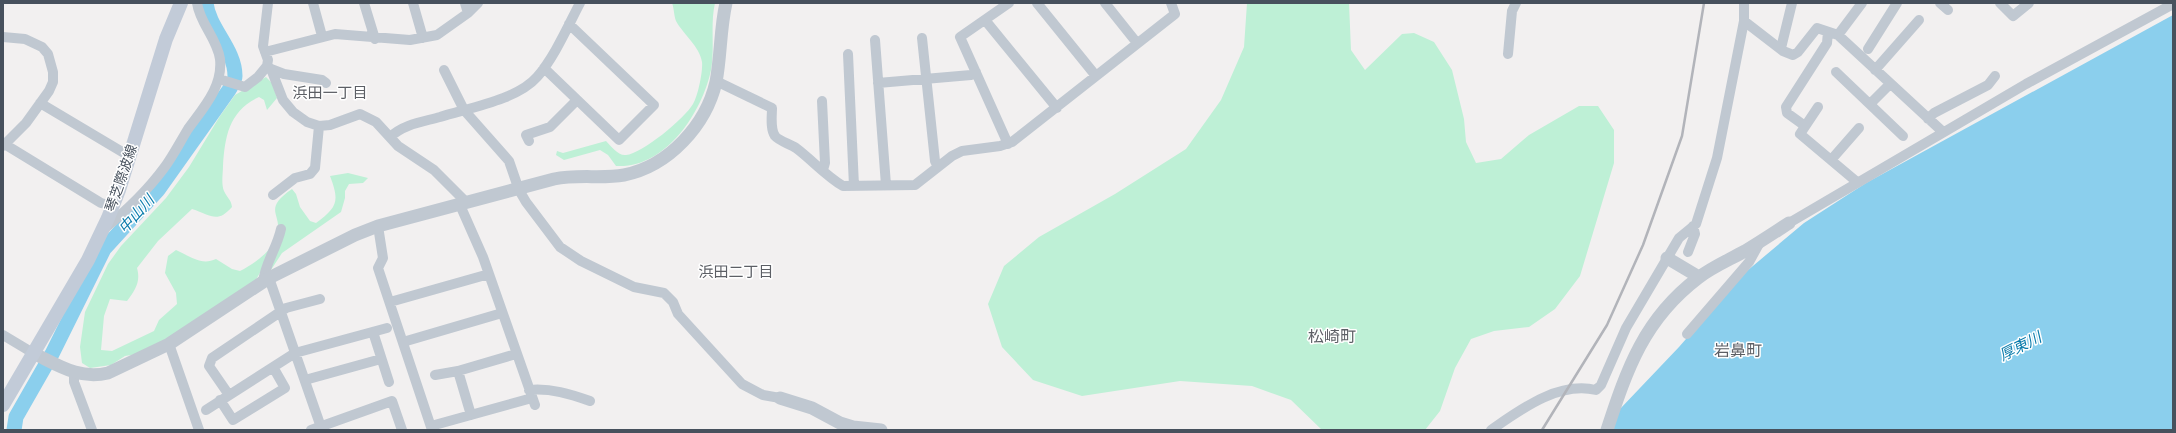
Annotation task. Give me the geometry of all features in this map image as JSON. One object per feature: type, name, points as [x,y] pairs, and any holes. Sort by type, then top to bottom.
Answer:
[{"type":"main road","name":"琴芝際波線","points":[[3,404],[43,358],[113,206],[166,39],[180,4]]},
{"type":"street","points":[[101,232],[140,197],[164,167],[222,80],[220,57],[213,40],[202,21],[196,3]]},
{"type":"street","points":[[268,3],[263,46],[269,68],[279,92],[287,106],[303,119],[319,126],[330,125],[360,114],[372,119],[404,150],[434,170],[464,204],[532,398]]},
{"type":"street","points":[[313,3],[322,36]]},
{"type":"street","points":[[364,3],[375,39]]},
{"type":"street","points":[[413,3],[423,38]]},
{"type":"street","points":[[465,3],[468,13]]},
{"type":"street","points":[[265,52],[322,36],[335,34],[375,39],[410,40],[437,35],[468,13],[478,3]]},
{"type":"street","points":[[390,137],[402,127],[464,110],[520,90],[537,78],[544,68],[580,3]]},
{"type":"street","points":[[3,335],[74,374],[99,375],[108,373],[168,344],[266,280],[378,226],[565,177],[623,175],[655,163],[675,148],[692,131],[709,103],[716,81],[726,3]]},
{"type":"street","points":[[1008,144],[960,37],[1009,3]]},
{"type":"street","points":[[1038,3],[1096,76]]},
{"type":"street","points":[[1105,3],[1137,43]]},
{"type":"street","points":[[716,81],[772,108],[773,131],[775,137],[790,144],[823,170],[833,181],[843,186],[915,185],[962,151],[1008,144],[1057,108],[1175,14],[1171,3]]},
{"type":"street","points":[[1508,54],[1512,11],[1516,3]]},
{"type":"street","points":[[1491,430],[1532,403],[1558,392],[1574,389],[1596,390],[1601,384],[1626,328],[1679,238],[1696,224],[1717,158],[1744,21],[1744,3]]},
{"type":"street","points":[[1781,48],[1792,3]]},
{"type":"street","points":[[1805,126],[1787,113],[1786,106],[1833,33],[1862,3]]},
{"type":"street","points":[[1868,49],[1897,3]]},
{"type":"street","points":[[2000,3],[2013,16],[2029,3]]},
{"type":"street","points":[[1607,430],[1625,376],[1642,339],[1665,309],[1699,278],[1857,182],[2026,84],[2173,4]]},
{"type":"street","points":[[985,20],[1057,108]]},
{"type":"street","points":[[1875,70],[1919,20]]},
{"type":"street","points":[[1744,21],[1787,53],[1793,55],[1798,52],[1817,28],[1833,33],[1943,132]]},
{"type":"street","points":[[544,68],[619,140],[654,105],[569,24]]},
{"type":"street","points":[[3,37],[34,42],[48,54],[52,64],[53,82],[26,123],[4,145],[101,203],[113,206]]},
{"type":"street","points":[[922,38],[935,161],[938,167]]},
{"type":"street","points":[[874,40],[886,185]]},
{"type":"street","points":[[848,54],[854,186]]},
{"type":"street","points":[[222,80],[236,86],[244,87],[252,83],[269,68]]},
{"type":"street","points":[[269,68],[284,74],[322,80],[326,83]]},
{"type":"street","points":[[444,70],[464,110],[509,160],[519,190],[549,235],[560,247],[581,261],[634,287],[664,293],[673,302],[678,314],[742,384],[763,396],[780,398],[812,408],[847,425],[881,430]]},
{"type":"street","points":[[878,83],[971,75],[976,72]]},
{"type":"street","points":[[1836,72],[1903,136]]},
{"type":"street","points":[[1928,119],[1934,113],[1988,85],[1995,76]]},
{"type":"street","points":[[1870,104],[1890,84]]},
{"type":"street","points":[[528,142],[526,135],[550,127],[577,100]]},
{"type":"street","points":[[822,101],[825,163],[823,170]]},
{"type":"street","points":[[40,103],[129,156]]},
{"type":"street","points":[[1818,107],[1800,134],[1857,182]]},
{"type":"street","points":[[273,195],[295,178],[310,174],[315,168],[319,126]]},
{"type":"street","points":[[1831,160],[1859,128]]},
{"type":"street","points":[[378,226],[383,258],[378,268],[431,428],[532,398],[542,389],[565,392],[590,401]]},
{"type":"street","points":[[1688,252],[1695,234],[1693,226]]},
{"type":"street","points":[[281,229],[278,243],[264,271],[266,280],[281,312],[304,380],[318,429],[392,401],[402,430]]},
{"type":"street","points":[[1687,334],[1749,262],[1760,242]]},
{"type":"street","points":[[1667,258],[1699,278]]},
{"type":"street","points":[[390,302],[488,274]]},
{"type":"street","points":[[273,367],[285,388],[233,420],[225,398],[209,366],[212,358],[286,308],[320,299]]},
{"type":"street","points":[[403,342],[502,314]]},
{"type":"street","points":[[206,410],[295,353],[387,328]]},
{"type":"street","points":[[373,332],[388,382]]},
{"type":"street","points":[[168,344],[199,430]]},
{"type":"street","points":[[435,376],[458,371],[516,354]]},
{"type":"street","points":[[304,380],[381,359]]},
{"type":"street","points":[[458,371],[471,415]]},
{"type":"street","points":[[74,374],[74,382],[92,430]]},
{"type":"green space","points":[[672,3],[715,3],[711,70],[699,104],[690,120],[665,148],[650,158],[634,164],[616,166],[608,155],[600,150],[564,160],[556,155],[557,151],[563,153],[606,141],[620,154],[626,155],[633,153],[642,149],[673,126],[693,104],[702,71],[701,56],[676,21]]},
{"type":"green space","points":[[1247,3],[1349,3],[1351,50],[1365,70],[1402,34],[1414,33],[1434,42],[1452,70],[1464,119],[1466,142],[1476,163],[1501,159],[1529,135],[1579,106],[1598,106],[1614,130],[1614,163],[1580,276],[1555,309],[1529,327],[1494,331],[1471,339],[1455,368],[1440,411],[1425,430],[1322,430],[1291,400],[1252,386],[1180,381],[1082,396],[1033,380],[1002,347],[988,304],[1004,266],[1039,237],[1115,194],[1186,149],[1221,100],[1244,47]]},
{"type":"green space","points":[[266,77],[272,83],[277,98],[267,110],[264,100],[259,97],[249,103],[241,109],[235,117],[227,135],[222,182],[224,191],[231,202],[232,207],[218,217],[192,209],[158,241],[137,268],[138,282],[127,301],[110,299],[104,316],[101,350],[112,351],[154,331],[159,320],[177,304],[176,293],[165,273],[168,256],[176,250],[200,261],[211,261],[216,259],[232,269],[240,271],[251,265],[266,253],[274,242],[278,229],[275,208],[282,196],[292,189],[296,194],[300,207],[310,221],[316,223],[328,213],[335,203],[335,192],[330,176],[348,173],[368,178],[363,183],[349,184],[345,191],[345,198],[341,212],[282,253],[271,270],[261,271],[254,283],[170,338],[137,354],[125,356],[111,365],[90,368],[82,363],[80,347],[85,312],[108,264],[121,246],[166,198],[189,167],[220,116],[235,95]]},
{"type":"water","name":"厚東川","points":[[2173,15],[2173,430],[1600,430],[1679,347],[1741,276],[1804,223],[1866,183]]},
{"type":"waterway","name":"中山川","points":[[14,430],[16,417],[52,354],[104,249],[158,190],[234,82],[234,66],[231,57],[212,22],[206,3]]},
{"type":"railway","points":[[1542,430],[1607,325],[1643,245],[1682,136],[1704,3]]},
{"type":"district","name":"浜田一丁目","points":[[330,92]]},
{"type":"district","name":"浜田二丁目","points":[[736,271]]},
{"type":"district","name":"松崎町","points":[[1332,336]]},
{"type":"district","name":"岩鼻町","points":[[1738,350]]}]
